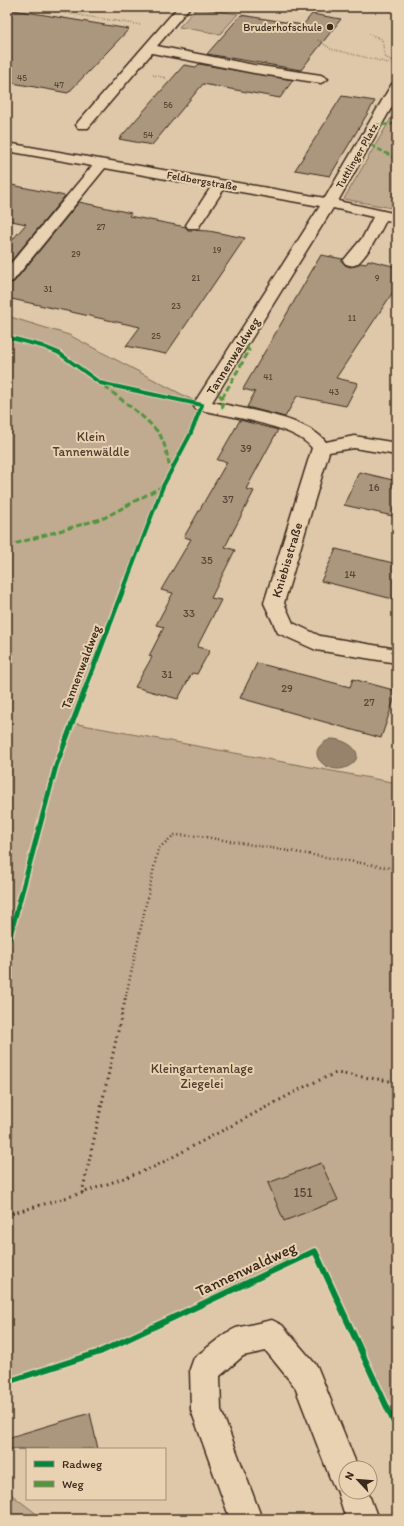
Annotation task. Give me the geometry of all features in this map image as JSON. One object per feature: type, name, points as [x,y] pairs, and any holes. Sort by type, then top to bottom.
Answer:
[{"type":"street","points":[[83,125],[184,7]]},
{"type":"street","points":[[148,48],[254,69],[321,79]]},
{"type":"street","name":"Tuttlinger Platz","points":[[329,203],[397,87]]},
{"type":"street","name":"Feldbergstraße","points":[[7,147],[329,203],[381,216],[397,218]]},
{"type":"street","points":[[7,278],[101,164]]},
{"type":"street","points":[[193,225],[220,184]]},
{"type":"street","name":"Tannenwaldweg","points":[[321,448],[313,437],[295,427],[202,405],[329,203]]},
{"type":"street","points":[[352,262],[370,238],[381,216]]},
{"type":"street","points":[[321,448],[354,442],[397,449]]},
{"type":"street","name":"Kniebisstraße","points":[[321,448],[274,603],[285,628],[316,643],[397,656]]},
{"type":"street","points":[[246,1519],[206,1410],[205,1369],[236,1343],[272,1335],[306,1377],[339,1460]]},
{"type":"street","points":[[355,1500],[362,1519]]},
{"type":"path","points":[[28,7],[165,29]]},
{"type":"path","points":[[369,34],[382,39],[383,54],[388,61],[397,64]]},
{"type":"path","points":[[318,40],[331,49],[397,64]]},
{"type":"path","points":[[82,1193],[158,849],[174,835],[199,836],[397,869]]},
{"type":"path","points":[[7,1215],[82,1193],[152,1168],[308,1084],[336,1073],[397,1082]]},
{"type":"green space","points":[[197,8],[238,14],[220,34],[179,27]]},
{"type":"green space","points":[[397,108],[397,209],[344,199]]},
{"type":"green space","name":"Kleingartenanlage Ziegelei","points":[[7,316],[69,335],[202,405],[190,435],[163,486],[72,723],[397,783],[397,1429],[315,1251],[100,1352],[7,1382]]},
{"type":"green space","points":[[7,1491],[43,1519],[7,1519]]},
{"type":"shaded area","points":[[331,739],[349,744],[354,748],[357,757],[355,761],[349,766],[341,769],[333,769],[320,762],[317,756],[318,750],[322,744]]},
{"type":"building","points":[[7,9],[129,29],[68,93],[7,82]]},
{"type":"building","points":[[312,14],[341,19],[301,70],[207,54],[241,15],[303,25]]},
{"type":"building","points":[[199,64],[293,80],[280,98],[203,84],[152,145],[119,139],[184,65],[196,67]]},
{"type":"building","points":[[342,96],[375,101],[330,176],[295,170]]},
{"type":"building","points":[[7,184],[65,196],[7,266],[7,246],[26,224],[7,220]]},
{"type":"building","points":[[79,202],[131,213],[129,216],[186,227],[188,230],[209,231],[245,238],[166,354],[126,346],[140,327],[7,298],[7,284],[14,282]]},
{"type":"building","points":[[321,255],[343,259],[342,261],[345,265],[350,267],[360,263],[366,264],[368,260],[397,267],[397,286],[336,378],[358,383],[346,406],[297,396],[285,417],[247,407],[255,392],[243,389]]},
{"type":"building","points":[[240,420],[278,430],[246,489],[254,491],[225,547],[235,550],[211,598],[221,600],[197,647],[210,650],[197,674],[192,673],[178,699],[135,687],[152,657],[149,656],[164,627],[156,625],[173,593],[161,590],[191,539],[184,537],[227,462],[217,460]]},
{"type":"building","points":[[359,472],[397,481],[397,517],[344,505]]},
{"type":"building","points":[[336,549],[397,564],[397,600],[321,581]]},
{"type":"building","points":[[257,663],[350,687],[353,679],[397,691],[381,738],[240,698]]},
{"type":"building","points":[[321,1163],[338,1200],[284,1221],[268,1183]]},
{"type":"building","points":[[90,1413],[98,1448],[7,1449],[7,1438]]},
{"type":"marked path","points":[[375,125],[397,124]]},
{"type":"marked path","points":[[365,142],[397,159]]},
{"type":"marked path","points":[[222,398],[249,351],[243,340]]},
{"type":"marked path","points":[[105,387],[125,402],[159,433],[167,451],[170,471]]},
{"type":"marked path","points":[[214,387],[222,398],[223,410]]},
{"type":"marked path","points":[[7,546],[104,518],[163,486]]},
{"type":"cycle path","points":[[7,337],[42,346],[59,353],[100,383],[202,405],[190,435],[163,486],[56,766],[7,947]]},
{"type":"cycle path","points":[[7,1382],[100,1352],[315,1251],[397,1429]]},
{"type":"place","name":"Bruderhofschule","points":[[330,27]]},
{"type":"park label","name":"Klein Tannenwäldle","points":[[91,444]]}]
